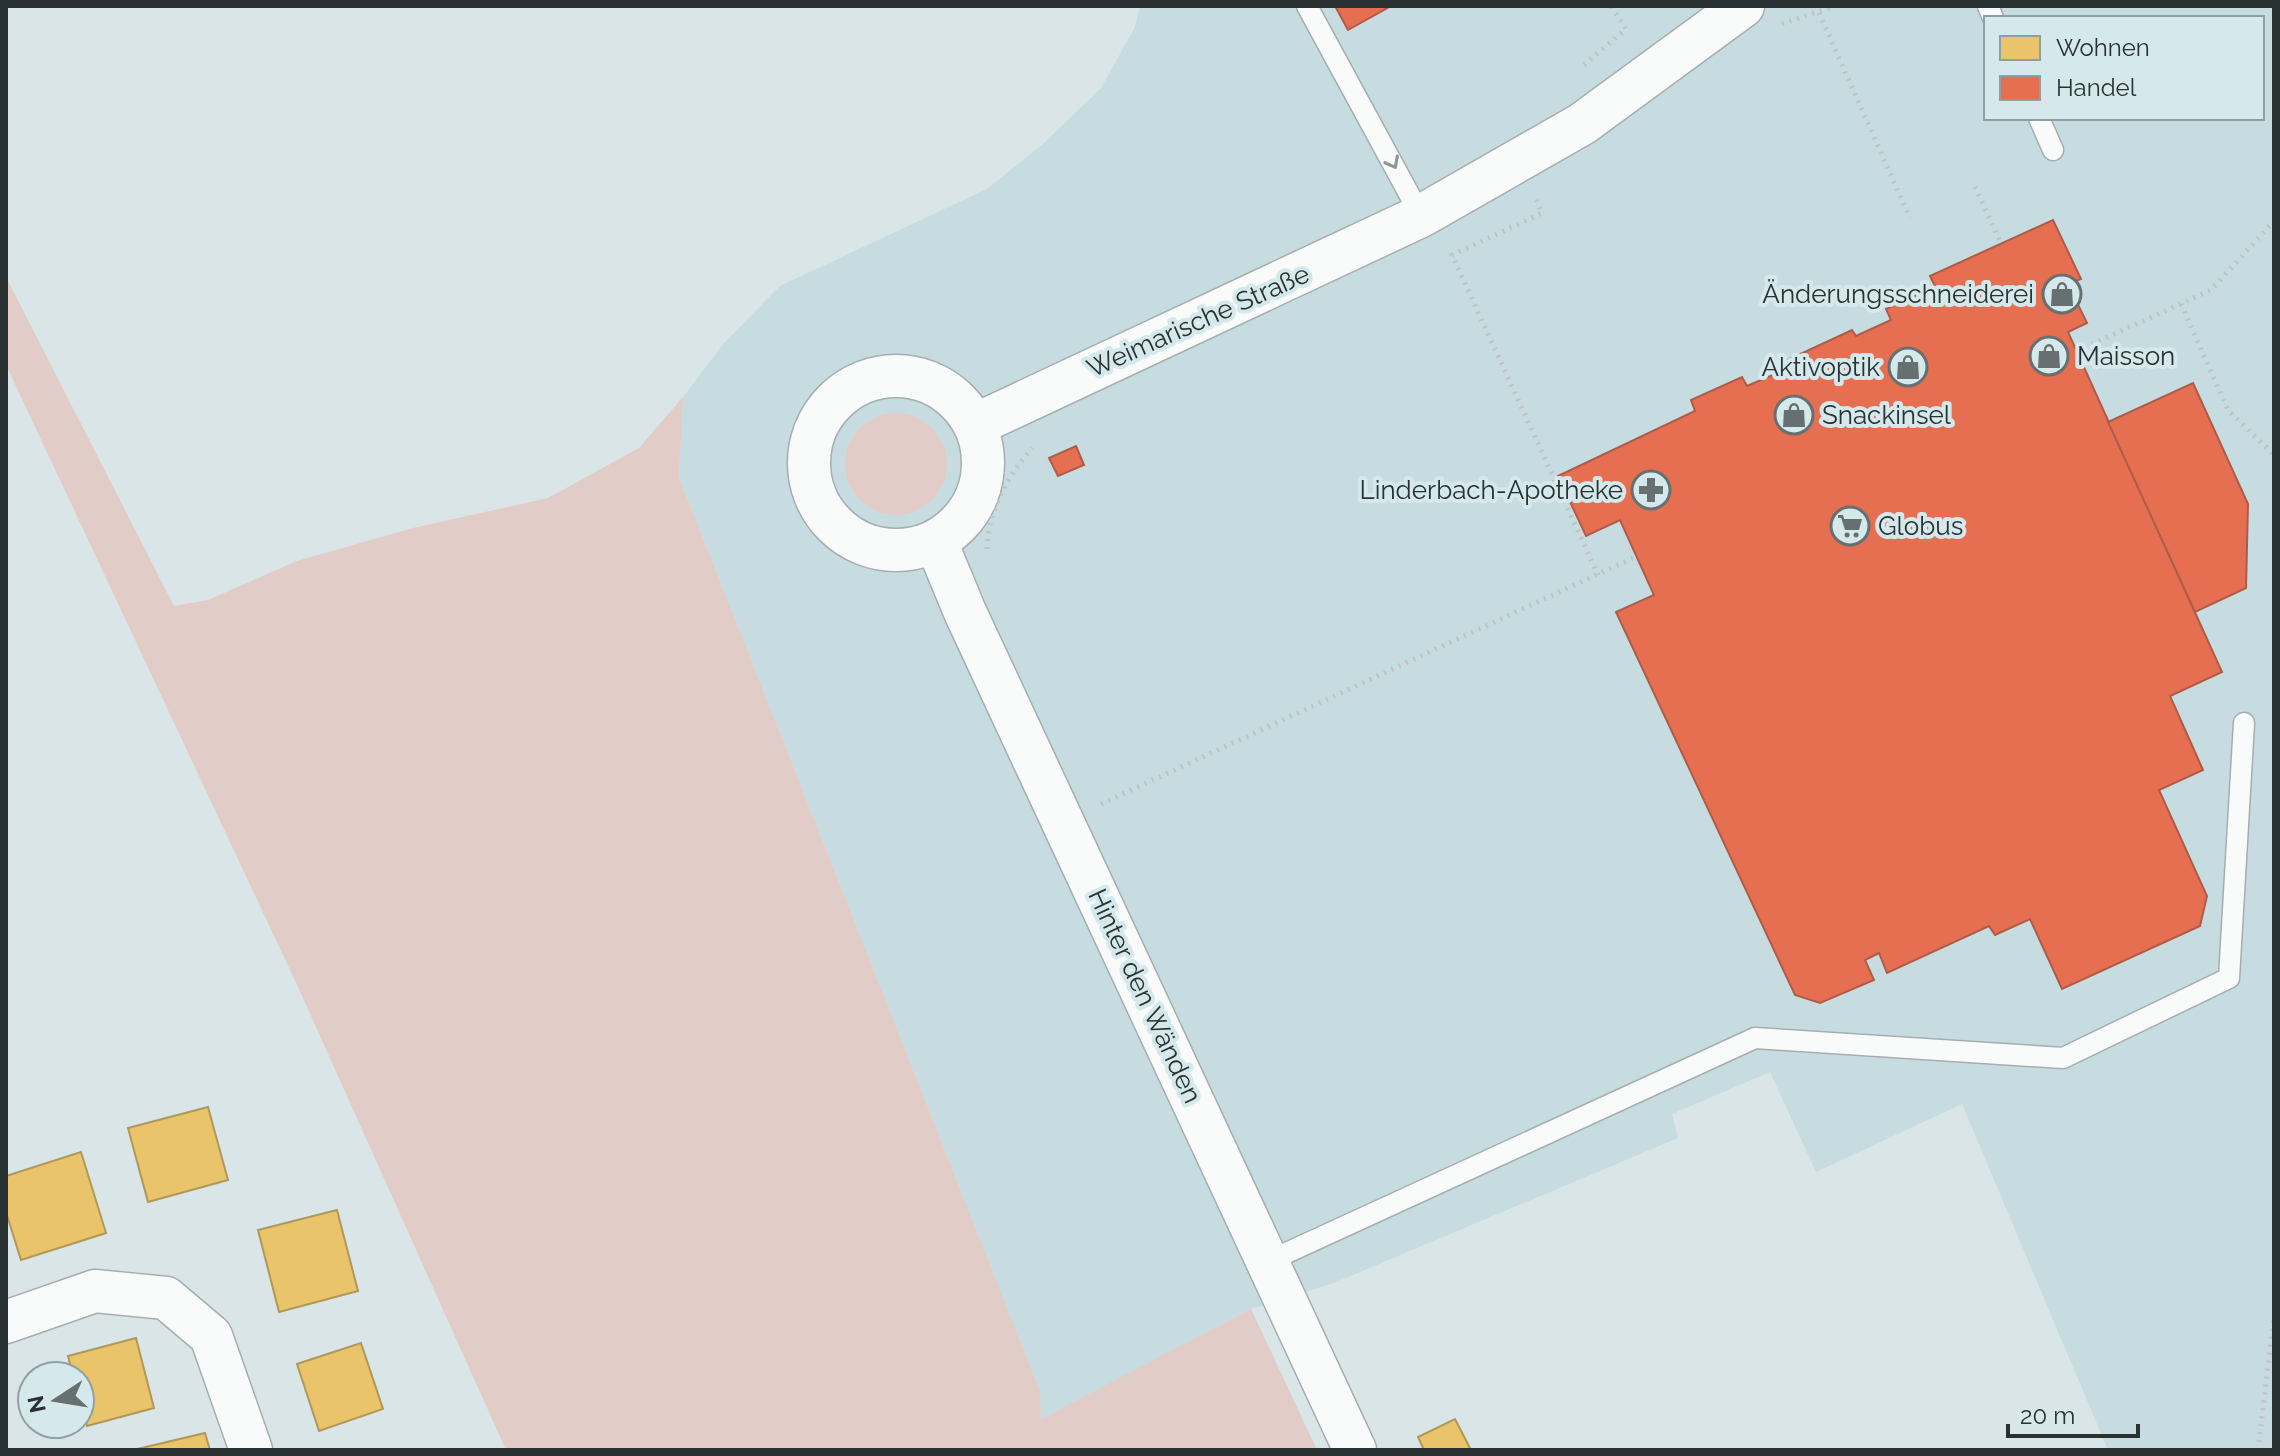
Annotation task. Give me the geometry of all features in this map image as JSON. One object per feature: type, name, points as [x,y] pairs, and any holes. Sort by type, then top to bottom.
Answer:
[{"type":"street","name":"Weimarische Straße","points":[[975,425],[1421,216],[1582,124],[1743,6]]},
{"type":"street","points":[[904,376],[933,384],[957,400],[975,425],[983,450],[983,478],[974,504],[958,526],[936,542],[908,551],[879,550],[850,539],[828,520],[814,494],[808,465],[812,436],[826,410],[847,390],[874,378],[904,376]]},
{"type":"street","name":"Hinter den Wänden","points":[[936,542],[1355,1450]]},
{"type":"street","points":[[6,1322],[95,1291],[166,1298],[211,1336],[251,1450]]},
{"type":"lane","points":[[1307,6],[1421,216]]},
{"type":"lane","points":[[2040,120],[2053,150]]},
{"type":"lane","points":[[1269,1261],[1755,1038],[2063,1058],[2229,978],[2244,723]]},
{"type":"path","points":[[1819,13],[1910,218]]},
{"type":"path","points":[[1975,187],[2001,243]]},
{"type":"path","points":[[1534,196],[1542,213],[1452,255],[1598,575]]},
{"type":"path","points":[[2077,351],[2211,290],[2274,221]]},
{"type":"path","points":[[2181,304],[2228,410],[2274,455]]},
{"type":"path","points":[[1063,822],[1637,556]]},
{"type":"path","points":[[2258,1450],[2274,1317]]},
{"type":"shaded area","points":[[1140,6],[2274,6],[2274,1450],[2108,1450],[1962,1104],[1816,1172],[1770,1072],[1672,1114],[1678,1138],[1334,1283],[1251,1309],[1041,1420],[1040,1391],[679,477],[683,397],[724,343],[780,286],[987,189],[1043,144],[1101,88],[1135,27]]},
{"type":"shaded area","points":[[6,277],[174,606],[208,600],[297,561],[413,528],[548,498],[639,448],[683,397],[679,477],[1040,1391],[1041,1419],[1251,1309],[1317,1450],[506,1450],[298,987],[6,365]]},
{"type":"shaded area","points":[[896,413],[915,417],[932,428],[943,445],[947,464],[943,483],[932,500],[915,511],[896,515],[877,511],[860,500],[849,483],[845,464],[849,445],[860,428],[877,417]]},
{"type":"building: Wohnen","points":[[208,1107],[228,1180],[148,1202],[128,1128]]},
{"type":"building: Wohnen","points":[[81,1152],[106,1233],[21,1260],[6,1212],[6,1176]]},
{"type":"building: Wohnen","points":[[337,1210],[358,1291],[279,1312],[258,1230]]},
{"type":"building: Wohnen","points":[[136,1338],[154,1408],[96,1424],[96,1360],[69,1360],[68,1356]]},
{"type":"building: Wohnen","points":[[361,1343],[383,1409],[319,1431],[297,1364]]},
{"type":"building: Wohnen","points":[[1455,1419],[1471,1450],[1424,1450],[1418,1437]]},
{"type":"building: Wohnen","points":[[205,1433],[210,1450],[133,1450]]},
{"type":"building: Handel","points":[[1335,6],[1391,6],[1348,30]]},
{"type":"building: Handel","points":[[2053,220],[2081,279],[2068,284],[2087,323],[2068,332],[2222,672],[2170,696],[2203,770],[2159,790],[2207,896],[2200,926],[2062,989],[2030,919],[1995,935],[1989,926],[1887,973],[1879,953],[1865,960],[1874,980],[1820,1003],[1795,995],[1616,612],[1654,595],[1620,520],[1586,536],[1558,476],[1695,411],[1691,400],[1742,377],[1747,386],[1782,371],[1779,364],[1852,330],[1856,336],[1891,320],[1886,309],[1935,286],[1930,276]]},
{"type":"building: Handel","points":[[2193,383],[2248,504],[2246,588],[2195,612],[2108,422]]},
{"type":"building: Handel","points":[[1076,446],[1084,465],[1058,476],[1049,458]]},
{"type":"place","name":"Änderungsschneiderei","points":[[2062,294]]},
{"type":"place","name":"Maisson","points":[[2049,356]]},
{"type":"place","name":"Aktivoptik","points":[[1908,367]]},
{"type":"place","name":"Snackinsel","points":[[1794,415]]},
{"type":"place","name":"Linderbach-Apotheke","points":[[1651,490]]},
{"type":"place","name":"Globus","points":[[1850,526]]}]
